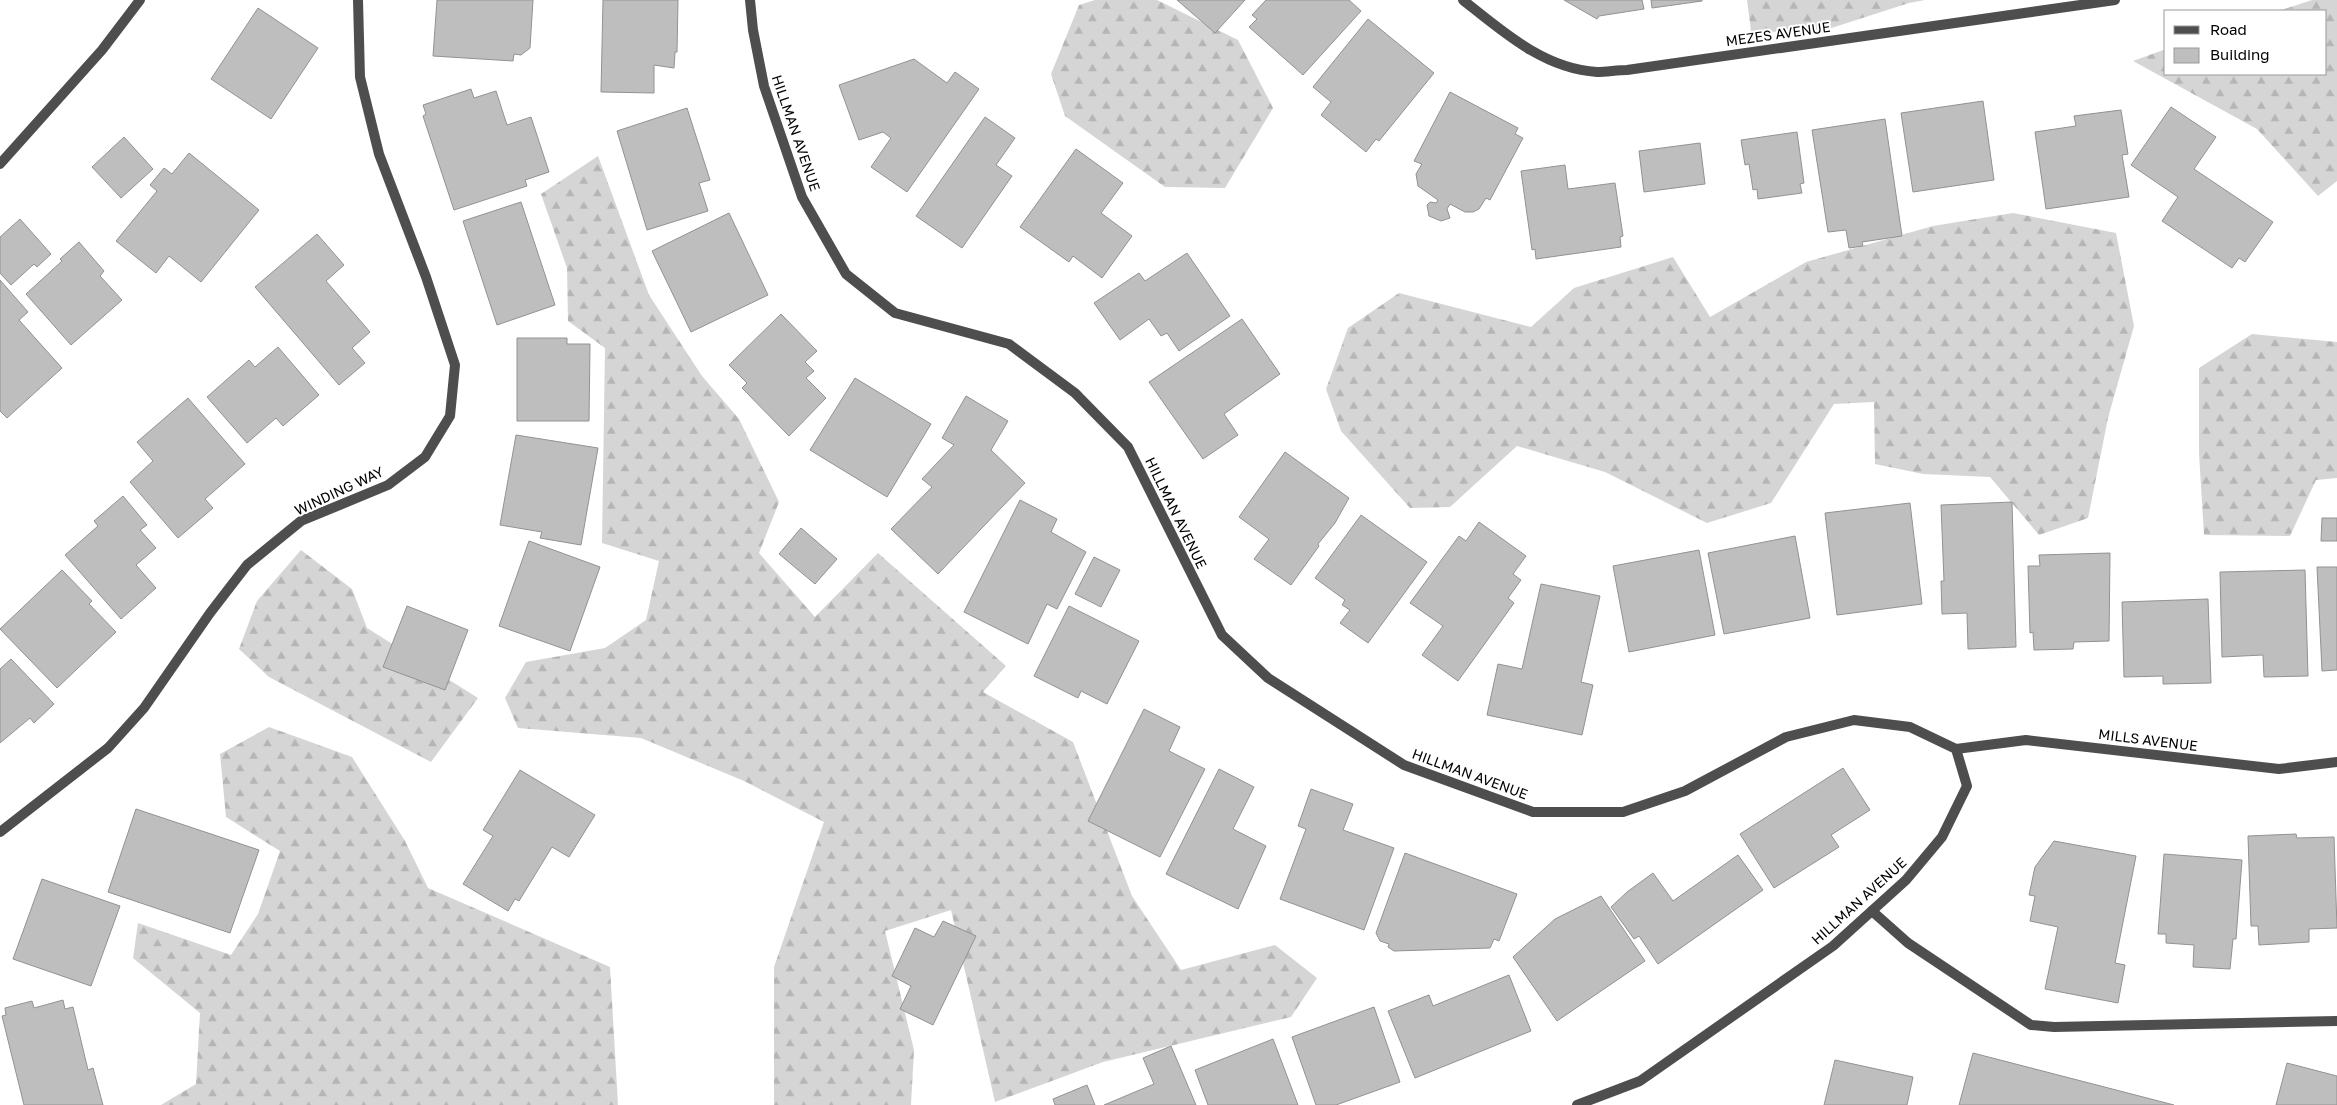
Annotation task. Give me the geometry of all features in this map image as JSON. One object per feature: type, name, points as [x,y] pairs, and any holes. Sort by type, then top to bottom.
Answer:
[{"type":"street","points":[[0,164],[102,50],[140,0]]},
{"type":"street","name":"WINDING WAY","points":[[0,832],[108,748],[144,708],[210,613],[247,566],[301,521],[388,485],[425,457],[450,416],[455,365],[426,276],[379,154],[360,77],[358,0]]},
{"type":"street","name":"HILLMAN AVENUE","points":[[750,0],[752,30],[764,86],[802,197],[846,274],[895,313],[1009,344],[1075,393],[1128,447],[1222,635],[1268,678],[1404,765],[1533,812],[1623,812],[1685,790],[1786,737],[1854,720],[1910,727],[1956,749],[1967,786],[1942,837],[1906,880],[1833,946],[1640,1081],[1577,1105]]},
{"type":"street","name":"MEZES AVENUE","points":[[1463,0],[1506,34],[1534,53],[1568,66],[1596,72],[1628,70],[2115,0]]},
{"type":"street","name":"MILLS AVENUE","points":[[1956,749],[2026,740],[2279,769],[2337,762]]},
{"type":"street","points":[[1872,911],[1908,943],[2031,1025],[2054,1027],[2337,1022]]},
{"type":"green space","points":[[1095,0],[1157,0],[1238,40],[1273,108],[1225,188],[1165,187],[1065,116],[1051,74],[1079,5]]},
{"type":"green space","points":[[1747,0],[1925,0],[1909,3],[1816,33],[1751,31]]},
{"type":"green space","points":[[2312,0],[2337,0],[2337,181],[2318,196],[2257,129],[2133,61],[2164,50],[2164,75],[2327,75],[2327,10],[2281,10]]},
{"type":"green space","points":[[598,156],[649,295],[702,376],[739,419],[779,502],[759,553],[815,617],[878,553],[1006,666],[983,692],[1073,742],[1132,896],[1181,970],[1275,945],[1317,978],[1291,1017],[1103,1062],[995,1102],[951,910],[885,931],[914,1050],[911,1105],[774,1105],[774,967],[824,822],[744,781],[641,738],[518,728],[505,698],[526,662],[605,648],[646,620],[659,561],[602,543],[605,348],[568,321],[567,268],[541,194]]},
{"type":"green space","points":[[2013,213],[2116,233],[2134,326],[2108,418],[2088,518],[2039,535],[1990,477],[1923,474],[1875,464],[1874,402],[1834,404],[1771,503],[1707,523],[1605,472],[1517,446],[1450,507],[1410,508],[1341,431],[1326,389],[1348,328],[1399,293],[1531,327],[1574,288],[1673,257],[1710,317],[1806,262],[1933,226]]},
{"type":"green space","points":[[2252,334],[2337,342],[2337,478],[2316,480],[2290,536],[2204,535],[2199,453],[2199,368]]},
{"type":"green space","points":[[301,550],[352,589],[367,628],[478,698],[431,762],[269,677],[239,649],[257,601]]},
{"type":"green space","points":[[269,727],[352,757],[405,841],[428,888],[610,967],[618,1105],[161,1105],[196,1084],[200,1013],[133,958],[138,923],[231,955],[258,914],[280,851],[226,817],[220,754]]},
{"type":"building","points":[[437,0],[533,0],[530,48],[521,55],[514,54],[513,61],[433,56]]},
{"type":"building","points":[[603,0],[678,0],[677,52],[675,52],[674,68],[654,65],[654,93],[601,92]]},
{"type":"building","points":[[1177,0],[1245,0],[1215,33]]},
{"type":"building","points":[[1266,0],[1349,0],[1361,11],[1303,75],[1249,27],[1257,19],[1252,15]]},
{"type":"building","points":[[1564,0],[1642,0],[1644,9],[1599,16],[1597,19]]},
{"type":"building","points":[[1651,0],[1702,0],[1702,1],[1652,8]]},
{"type":"building","points":[[258,8],[318,48],[271,119],[211,79]]},
{"type":"building","points":[[1368,19],[1434,73],[1379,141],[1376,139],[1366,152],[1321,115],[1331,102],[1313,87]]},
{"type":"building","points":[[914,59],[947,83],[955,72],[979,89],[907,192],[871,167],[891,138],[883,132],[859,140],[839,85]]},
{"type":"building","points":[[471,89],[474,98],[496,91],[507,125],[531,117],[549,172],[525,180],[527,186],[454,210],[423,116],[426,114],[423,105]]},
{"type":"building","points":[[1450,92],[1518,128],[1515,134],[1523,138],[1490,200],[1486,198],[1479,209],[1473,212],[1465,212],[1450,204],[1447,209],[1450,218],[1441,221],[1429,216],[1427,205],[1430,202],[1436,203],[1438,200],[1418,186],[1416,174],[1422,164],[1414,161]]},
{"type":"building","points":[[1983,101],[1994,180],[1913,192],[1901,113]]},
{"type":"building","points":[[2171,107],[2216,137],[2194,169],[2273,222],[2245,262],[2239,258],[2232,268],[2162,221],[2178,197],[2131,165]]},
{"type":"building","points":[[687,108],[710,180],[699,183],[708,211],[647,230],[617,131]]},
{"type":"building","points":[[2121,110],[2128,154],[2122,155],[2129,197],[2046,209],[2035,132],[2076,126],[2074,116]]},
{"type":"building","points":[[985,117],[1015,138],[996,165],[1012,176],[962,248],[916,216]]},
{"type":"building","points":[[1885,119],[1902,236],[1862,242],[1863,246],[1849,248],[1846,230],[1828,232],[1812,130]]},
{"type":"building","points":[[1797,132],[1804,183],[1800,184],[1802,193],[1758,199],[1757,189],[1753,190],[1749,164],[1745,165],[1741,140]]},
{"type":"building","points":[[124,137],[153,169],[121,198],[92,167]]},
{"type":"building","points":[[1700,143],[1705,184],[1644,192],[1639,151]]},
{"type":"building","points":[[1076,149],[1123,183],[1101,213],[1132,236],[1102,278],[1073,256],[1069,262],[1020,227]]},
{"type":"building","points":[[189,153],[259,210],[201,282],[169,256],[156,273],[116,241],[157,191],[150,185],[164,168],[172,174]]},
{"type":"building","points":[[1565,165],[1568,189],[1615,183],[1623,236],[1620,237],[1621,247],[1536,259],[1535,249],[1532,250],[1521,171]]},
{"type":"building","points":[[521,202],[555,305],[497,325],[463,221]]},
{"type":"building","points":[[729,213],[768,295],[691,332],[652,251]]},
{"type":"building","points":[[20,219],[51,254],[37,267],[34,264],[11,285],[0,273],[0,237]]},
{"type":"building","points":[[317,234],[344,265],[326,281],[370,332],[352,348],[365,363],[339,385],[255,287]]},
{"type":"building","points":[[79,242],[104,271],[100,276],[122,300],[71,345],[26,294],[62,261],[60,259]]},
{"type":"building","points":[[1187,253],[1230,316],[1179,351],[1167,333],[1161,336],[1149,319],[1120,340],[1094,303],[1139,273],[1145,281]]},
{"type":"building","points":[[0,280],[28,312],[19,320],[62,368],[7,418],[0,411]]},
{"type":"building","points":[[781,314],[817,351],[805,362],[814,371],[806,378],[826,398],[789,436],[742,388],[747,383],[729,365]]},
{"type":"building","points":[[1242,319],[1280,374],[1224,414],[1238,435],[1203,459],[1149,382]]},
{"type":"building","points":[[517,338],[567,338],[567,344],[590,344],[589,421],[517,421]]},
{"type":"building","points":[[278,347],[319,395],[283,426],[276,418],[247,443],[207,397],[249,360],[255,367]]},
{"type":"building","points":[[855,378],[931,424],[887,497],[810,450]]},
{"type":"building","points":[[966,396],[1008,421],[991,450],[1025,483],[938,574],[891,529],[932,487],[922,479],[954,445],[942,438]]},
{"type":"building","points":[[188,398],[245,464],[205,499],[213,508],[178,538],[130,482],[153,461],[137,442]]},
{"type":"building","points":[[516,435],[598,448],[581,545],[540,538],[542,532],[500,525]]},
{"type":"building","points":[[1285,452],[1349,498],[1335,523],[1318,544],[1319,546],[1291,585],[1254,559],[1269,539],[1239,517]]},
{"type":"building","points":[[123,496],[147,525],[140,530],[156,548],[136,565],[156,588],[121,619],[65,555],[98,526],[94,521]]},
{"type":"building","points":[[1020,500],[1057,519],[1051,532],[1086,552],[1057,609],[1047,604],[1028,644],[964,612]]},
{"type":"building","points":[[2012,502],[2016,647],[1968,649],[1967,613],[1942,614],[1941,581],[1944,581],[1941,505]]},
{"type":"building","points":[[1910,503],[1922,604],[1837,615],[1825,513]]},
{"type":"building","points":[[1361,515],[1427,562],[1368,643],[1340,623],[1350,610],[1342,605],[1345,600],[1315,578]]},
{"type":"building","points":[[2322,518],[2337,518],[2337,541],[2321,541]]},
{"type":"building","points":[[1479,522],[1526,556],[1513,574],[1521,580],[1508,598],[1514,603],[1458,681],[1422,655],[1443,626],[1410,603],[1459,536],[1466,541]]},
{"type":"building","points":[[801,528],[837,559],[815,584],[779,554]]},
{"type":"building","points":[[1795,536],[1810,618],[1724,634],[1708,553]]},
{"type":"building","points":[[529,541],[600,567],[570,651],[499,626]]},
{"type":"building","points":[[1699,550],[1715,635],[1629,652],[1613,566]]},
{"type":"building","points":[[2110,553],[2109,641],[2074,642],[2073,649],[2034,650],[2033,632],[2030,633],[2028,566],[2040,566],[2039,555]]},
{"type":"building","points":[[1094,557],[1120,570],[1101,607],[1075,594]]},
{"type":"building","points":[[2317,567],[2337,567],[2337,670],[2322,671]]},
{"type":"building","points":[[62,570],[92,601],[89,604],[116,632],[57,688],[0,629]]},
{"type":"building","points":[[2305,570],[2308,676],[2264,677],[2263,655],[2222,657],[2220,572]]},
{"type":"building","points":[[1541,584],[1600,596],[1581,682],[1593,685],[1582,735],[1487,715],[1498,664],[1522,669]]},
{"type":"building","points":[[2208,599],[2211,683],[2163,684],[2163,676],[2124,677],[2122,602]]},
{"type":"building","points":[[407,606],[468,630],[445,690],[383,667]]},
{"type":"building","points":[[1069,606],[1139,641],[1107,704],[1081,691],[1078,698],[1034,676]]},
{"type":"building","points":[[11,659],[54,704],[34,723],[30,718],[0,743],[0,669]]},
{"type":"building","points":[[1144,709],[1180,727],[1169,751],[1205,769],[1160,857],[1088,821]]},
{"type":"building","points":[[1843,768],[1870,810],[1831,835],[1839,847],[1774,888],[1740,834]]},
{"type":"building","points":[[1219,769],[1254,787],[1233,829],[1266,846],[1238,909],[1166,874]]},
{"type":"building","points":[[520,770],[595,815],[569,857],[552,847],[519,901],[515,899],[508,911],[463,884],[493,836],[483,830]]},
{"type":"building","points":[[1311,789],[1353,804],[1343,830],[1394,848],[1364,930],[1280,899],[1306,829],[1298,826]]},
{"type":"building","points":[[136,809],[259,850],[230,933],[108,892]]},
{"type":"building","points":[[2296,834],[2297,838],[2334,837],[2337,928],[2309,929],[2309,942],[2259,945],[2258,926],[2251,926],[2248,836]]},
{"type":"building","points":[[2054,841],[2136,856],[2115,963],[2125,965],[2118,1003],[2045,989],[2058,927],[2030,921],[2035,896],[2029,895],[2035,867]]},
{"type":"building","points":[[1405,853],[1517,894],[1499,941],[1494,939],[1490,948],[1394,951],[1388,947],[1389,944],[1380,941],[1376,933]]},
{"type":"building","points":[[2164,854],[2242,860],[2236,939],[2233,939],[2230,969],[2193,967],[2194,945],[2166,943],[2166,934],[2158,934]]},
{"type":"building","points":[[1738,855],[1763,890],[1658,964],[1639,936],[1634,939],[1611,907],[1627,892],[1653,873],[1673,901]]},
{"type":"building","points":[[42,879],[120,906],[91,986],[13,959]]},
{"type":"building","points":[[1601,896],[1645,961],[1557,1021],[1513,957],[1555,919]]},
{"type":"building","points":[[943,921],[976,936],[933,1025],[900,1009],[911,986],[892,976],[915,928],[934,937]]},
{"type":"building","points":[[1509,975],[1531,1031],[1415,1078],[1388,1011],[1429,995],[1433,1006]]},
{"type":"building","points":[[63,1000],[65,1009],[73,1007],[88,1070],[93,1068],[103,1105],[24,1105],[2,1016],[6,1015],[5,1008],[32,1001],[34,1008]]},
{"type":"building","points":[[1374,1007],[1400,1082],[1336,1105],[1316,1105],[1292,1037]]},
{"type":"building","points":[[1273,1039],[1298,1105],[1208,1105],[1195,1070]]},
{"type":"building","points":[[1171,1046],[1196,1105],[1104,1105],[1154,1084],[1143,1058]]},
{"type":"building","points":[[1973,1053],[2174,1105],[1959,1105]]},
{"type":"building","points":[[1835,1060],[1913,1077],[1907,1105],[1824,1105]]},
{"type":"building","points":[[2287,1063],[2337,1076],[2337,1105],[2276,1105]]},
{"type":"building","points":[[1087,1085],[1095,1105],[1055,1105],[1053,1099]]}]
